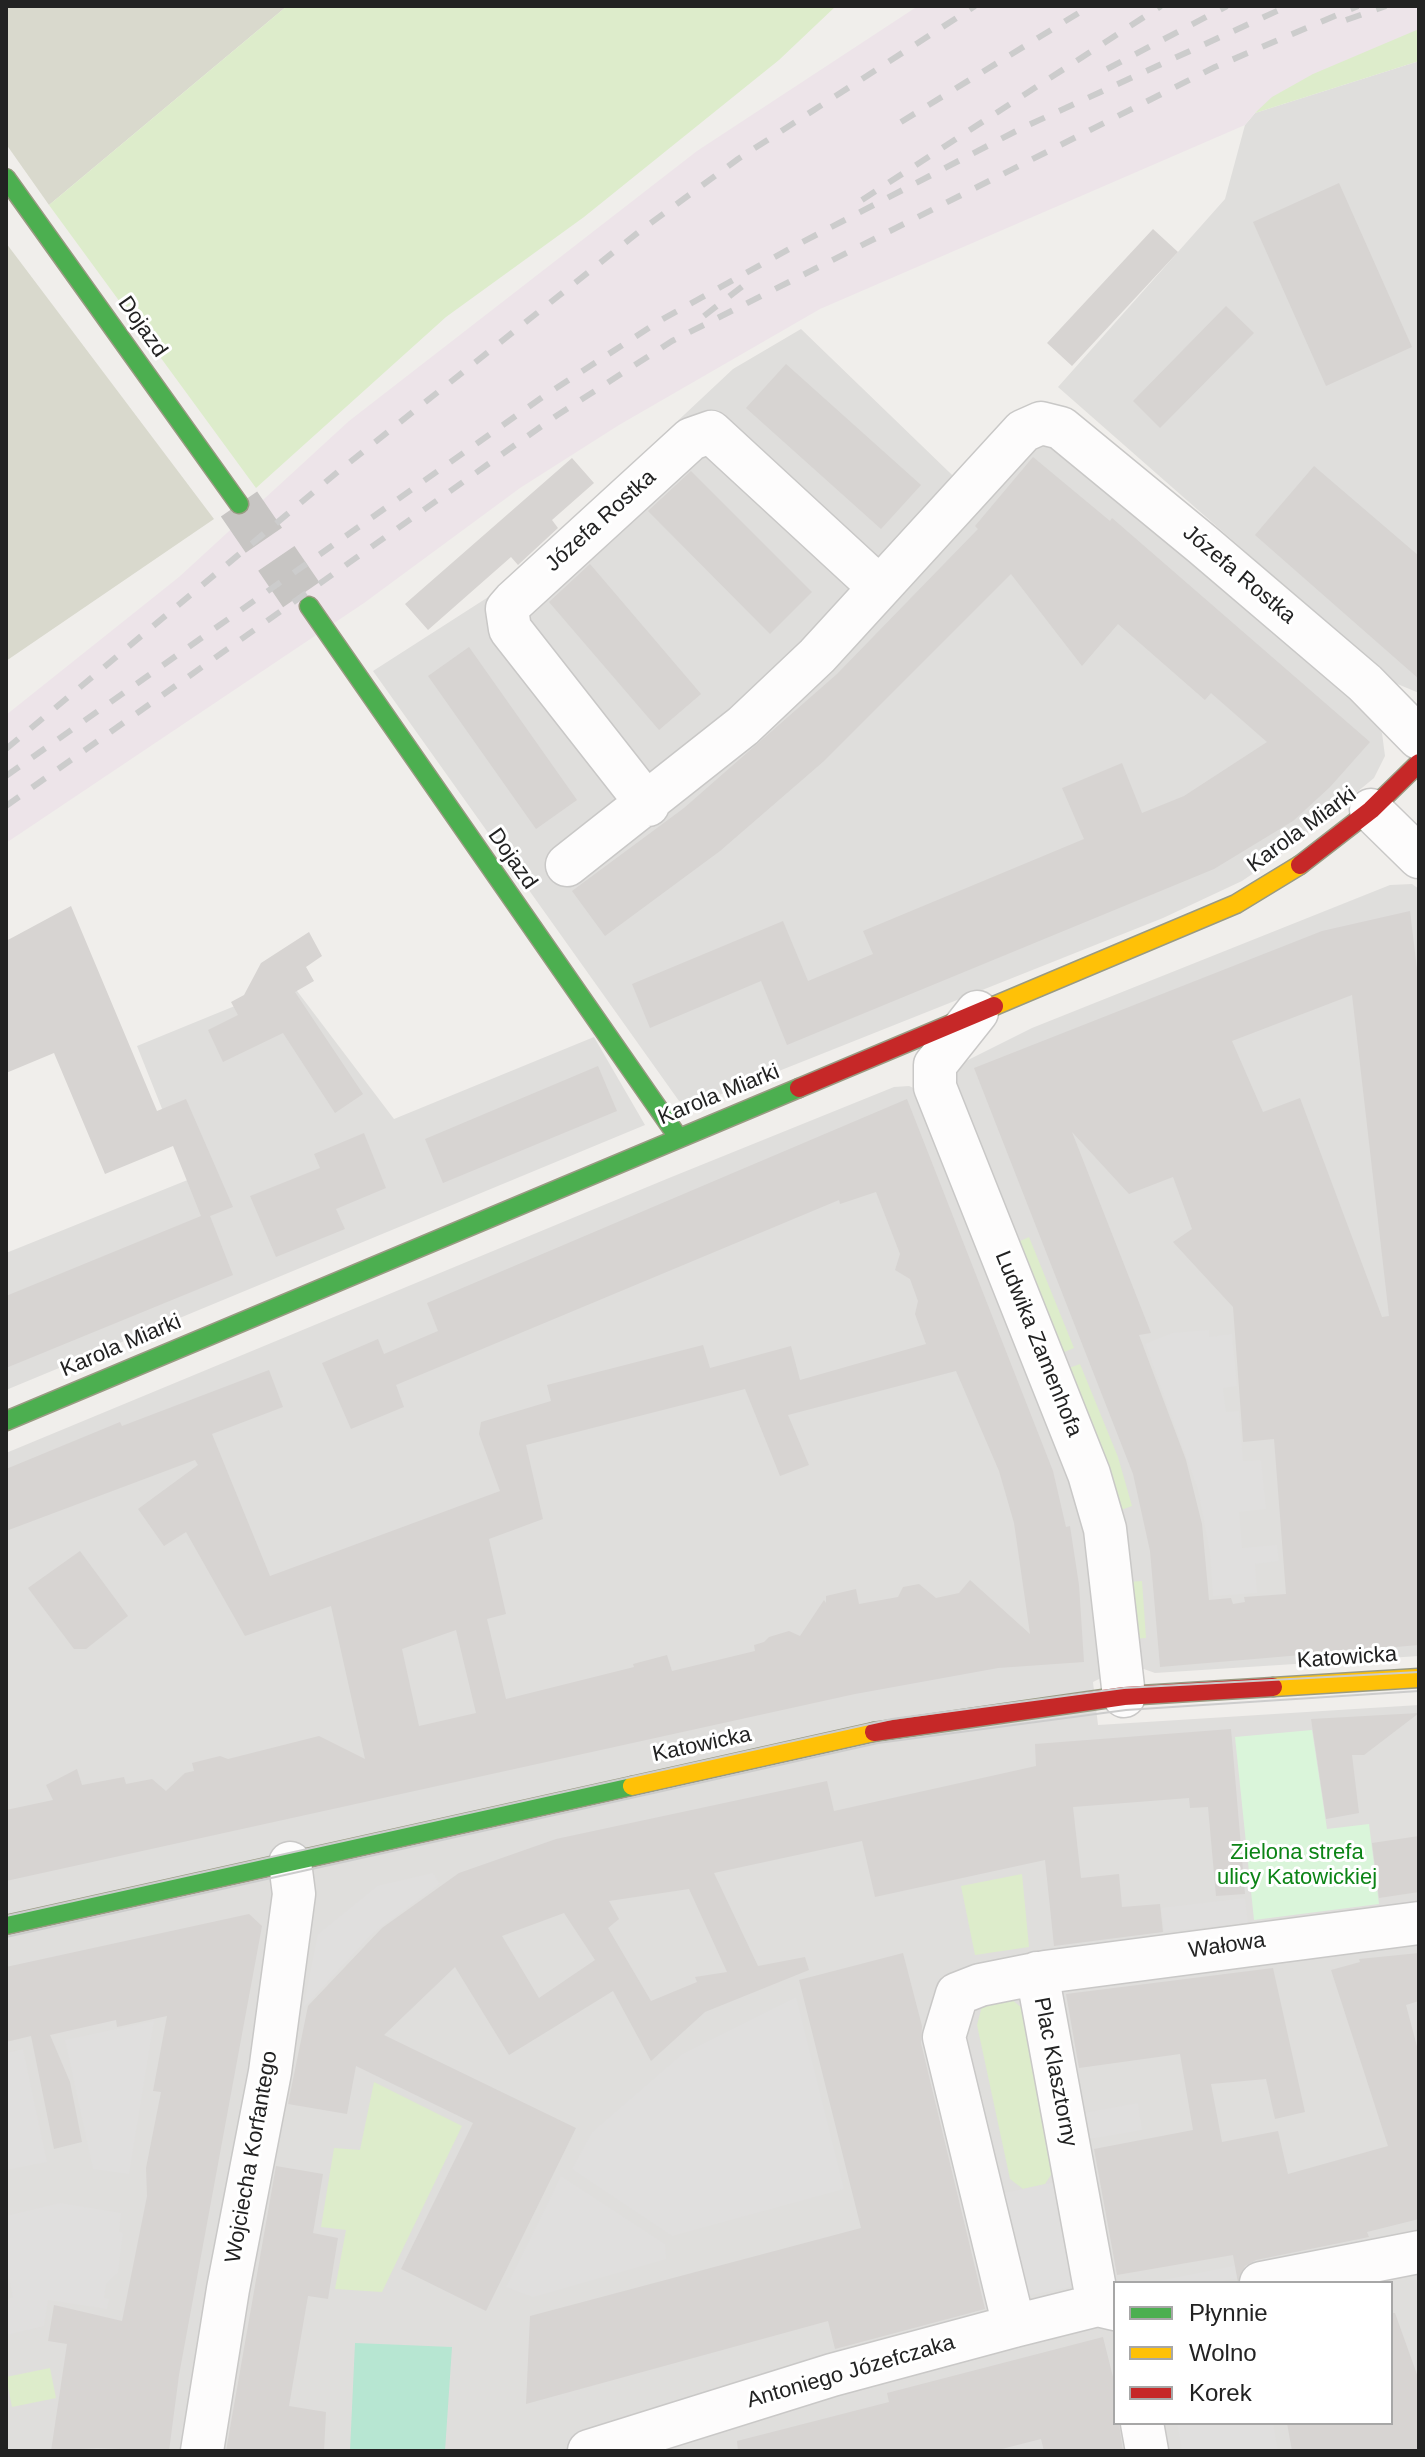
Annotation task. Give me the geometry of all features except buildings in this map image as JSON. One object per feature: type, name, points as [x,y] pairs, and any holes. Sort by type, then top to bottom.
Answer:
[{"type":"street","name":"Dojazd","points":[[6,178],[239,504]]},
{"type":"street","name":"Józefa Rostka","points":[[567,865],[648,805],[743,726],[817,656],[1023,431],[1041,423],[1061,428],[1365,683],[1419,738]]},
{"type":"street","name":"Józefa Rostka","points":[[648,805],[510,629],[507,609],[514,601],[691,439],[711,432],[879,587]]},
{"type":"street","name":"Dojazd","points":[[309,606],[678,1137]]},
{"type":"street","name":"Karola Miarki","points":[[6,1421],[1236,904],[1316,855],[1371,810],[1419,763]]},
{"type":"street","points":[[1371,810],[1419,857]]},
{"type":"street","name":"Ludwika Zamenhofa","points":[[977,1012],[935,1065],[935,1087],[1089,1474],[1105,1529],[1124,1696]]},
{"type":"street","name":"Katowicka","points":[[6,1925],[886,1729],[1124,1696],[1419,1678]]},
{"type":"street","name":"Wojciecha Korfantego","points":[[202,2451],[228,2289],[270,2072],[294,1894],[290,1863]]},
{"type":"street","name":"Wałowa","points":[[1037,1973],[1284,1938],[1419,1923]]},
{"type":"street","name":"Plac Klasztorny","points":[[1014,2326],[944,2037],[957,1994],[980,1985],[1037,1973],[1106,2307]]},
{"type":"street","points":[[1271,2281],[1419,2252]]},
{"type":"street","name":"Antoniego Józefczaka","points":[[589,2451],[832,2375],[1014,2326],[1106,2307]]},
{"type":"street","points":[[1142,2425],[1147,2451]]},
{"type":"shaded area","points":[[6,6],[287,6],[49,205],[6,144]]},
{"type":"shaded area","points":[[918,6],[1419,6],[1419,61],[1256,112],[1245,125],[820,309],[619,425],[520,488],[364,603],[6,843],[6,715],[179,577],[349,421],[697,151]]},
{"type":"shaded area","points":[[1419,61],[1419,693],[1395,683],[1058,387],[1225,199],[1245,125],[1255,113]]},
{"type":"shaded area","points":[[6,243],[214,519],[6,661]]},
{"type":"shaded area","points":[[801,329],[978,500],[1026,448],[1052,442],[1363,707],[1382,733],[1385,756],[1374,778],[1283,853],[1242,881],[1163,918],[701,1102],[679,1101],[373,671],[493,594],[733,369]]},
{"type":"shaded area","points":[[1412,884],[1419,889],[1419,1656],[1155,1673],[1141,1668],[954,1091],[952,1068],[1032,1028],[1390,885]]},
{"type":"shaded area","points":[[291,983],[394,1119],[594,1037],[645,1125],[6,1390],[6,1253],[190,1179],[137,1046]]},
{"type":"shaded area","points":[[909,1086],[918,1090],[1086,1505],[1103,1677],[1093,1682],[1098,1725],[1419,1705],[1419,2451],[6,2451],[6,1453],[894,1087]]},
{"type":"shaded area","points":[[1209,1330],[1209,1337],[1232,1334],[1237,1386],[1223,1388],[1226,1412],[1239,1411],[1243,1461],[1261,1460],[1266,1509],[1239,1512],[1242,1548],[1277,1545],[1279,1561],[1255,1564],[1257,1593],[1213,1596],[1210,1553],[1198,1490],[1145,1344],[1172,1333]]},
{"type":"shaded area","points":[[433,1873],[440,1884],[372,1934],[303,2009],[318,1934],[377,1886]]},
{"type":"shaded area","points":[[1245,1898],[1248,1923],[1164,1932],[1161,1908]]},
{"type":"shaded area","points":[[796,1997],[844,2189],[672,2236],[572,2169],[592,2132],[682,2054]]},
{"type":"shaded area","points":[[154,2021],[129,2174],[93,2169],[65,2040]]},
{"type":"shaded area","points":[[23,2049],[47,2162],[6,2170],[6,2053]]},
{"type":"shaded area","points":[[1138,2103],[1142,2130],[1089,2139],[1084,2113]]},
{"type":"shaded area","points":[[561,2176],[665,2244],[666,2259],[533,2297],[506,2287]]},
{"type":"shaded area","points":[[1056,2182],[1077,2286],[1025,2296],[1004,2193]]},
{"type":"shaded area","points":[[60,2203],[121,2213],[119,2232],[123,2233],[118,2273],[106,2284],[104,2298],[109,2299],[107,2309],[48,2300],[44,2326],[6,2335],[6,2300],[13,2297],[6,2266],[6,2216]]},
{"type":"shaded area","points":[[1419,2229],[1419,2240],[1339,2258],[1223,2281],[1159,2281]]},
{"type":"shaded area","points":[[1177,2425],[1273,2425],[1278,2451],[1182,2451]]},
{"type":"green space","points":[[287,6],[836,6],[779,60],[584,217],[446,317],[256,488],[49,205]]},
{"type":"green space","points":[[1419,29],[1419,61],[1255,113],[1272,97],[1313,74]]},
{"type":"green space","points":[[1029,1237],[1074,1348],[1062,1353],[1018,1242]]},
{"type":"green space","points":[[1080,1364],[1118,1457],[1132,1506],[1121,1510],[1106,1461],[1069,1368]]},
{"type":"green space","points":[[1142,1581],[1146,1638],[1132,1639],[1128,1582]]},
{"type":"green space","name":"Zielona strefa ulicy Katowickiej","points":[[1312,1730],[1327,1829],[1369,1824],[1379,1904],[1254,1920],[1235,1737]]},
{"type":"green space","points":[[1022,1874],[1029,1947],[975,1955],[961,1886]]},
{"type":"green space","points":[[1011,1999],[1022,2008],[1053,2172],[1045,2184],[1023,2189],[1010,2179],[977,2025],[982,2006]]},
{"type":"green space","points":[[374,2082],[462,2126],[382,2292],[335,2289],[346,2230],[321,2227],[334,2148],[360,2150]]},
{"type":"green space","points":[[355,2343],[452,2347],[445,2451],[350,2451]]},
{"type":"green space","points":[[50,2368],[56,2398],[12,2407],[6,2377]]},
{"type":"tunnel","points":[[239,504],[309,606]]},
{"type":"tram line","points":[[6,1916],[892,1719],[1124,1688],[1419,1672]]},
{"type":"tram line","points":[[6,1937],[878,1743],[1126,1710],[1419,1691]]},
{"type":"railway","points":[[6,749],[340,470],[640,231],[738,159],[975,6]]},
{"type":"railway","points":[[901,122],[1090,6]]},
{"type":"railway","points":[[862,200],[1161,6]]},
{"type":"railway","points":[[1107,69],[1227,6]]},
{"type":"railway","points":[[6,776],[544,396],[661,320],[791,248],[1022,128],[1288,6]]},
{"type":"railway","points":[[6,806],[556,416],[672,341],[1215,67],[1358,6]]},
{"type":"railway","points":[[1346,20],[1386,6]]},
{"type":"railway","points":[[704,316],[748,282]]},
{"type":"traffic: fast","points":[[6,178],[239,504]]},
{"type":"traffic: fast","points":[[309,606],[678,1137]]},
{"type":"traffic: fast","points":[[6,1421],[799,1088]]},
{"type":"traffic: fast","points":[[6,1925],[632,1786]]},
{"type":"traffic: slow","points":[[994,1006],[1236,904],[1300,865]]},
{"type":"traffic: slow","points":[[1273,1687],[1419,1678]]},
{"type":"traffic: slow","points":[[632,1786],[874,1732]]},
{"type":"traffic: jam","points":[[1300,865],[1371,810],[1419,763]]},
{"type":"traffic: jam","points":[[799,1088],[994,1006]]},
{"type":"traffic: jam","points":[[874,1732],[1124,1696],[1273,1687]]}]
